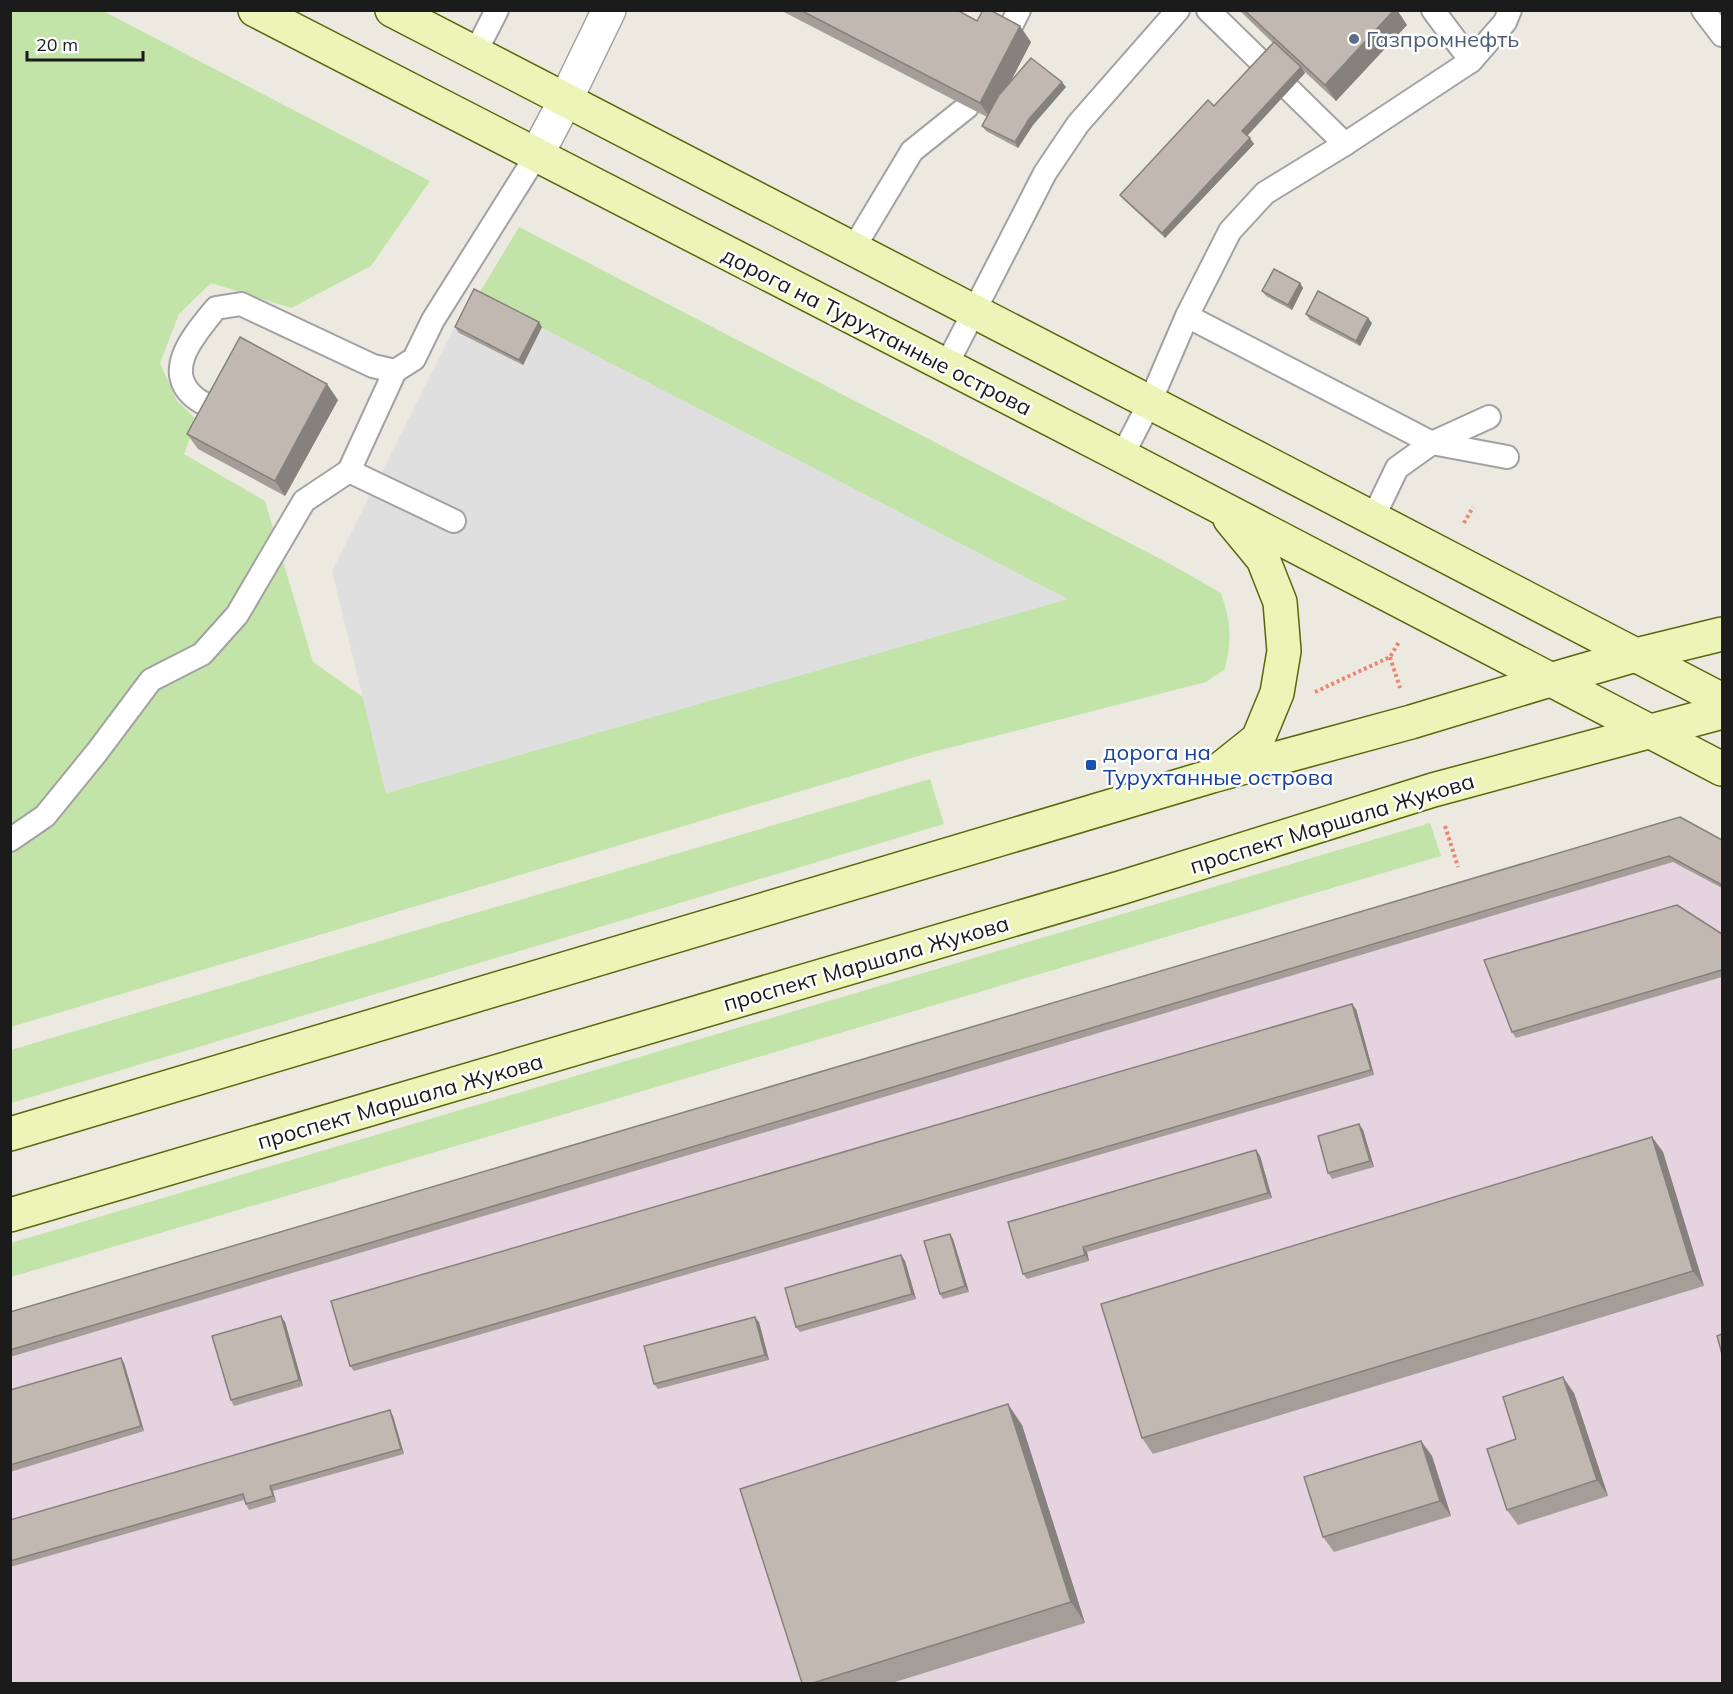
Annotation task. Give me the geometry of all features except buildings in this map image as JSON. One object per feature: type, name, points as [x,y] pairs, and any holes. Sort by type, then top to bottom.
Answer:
[{"type":"main road","name":"дорога на Турухтанные острова","points":[[255,10],[1122,456],[1722,769]]},
{"type":"main road","points":[[392,10],[1722,700]]},
{"type":"main road","points":[[1212,776],[1258,739],[1277,693],[1284,651],[1280,602],[1263,559],[1222,508]]},
{"type":"main road","points":[[10,1134],[1212,776],[1411,722],[1636,655],[1722,634]]},
{"type":"main road","name":"проспект Маршала Жукова","points":[[10,1215],[1120,888],[1433,790],[1722,712]]},
{"type":"street","points":[[536,156],[566,101],[609,10]]},
{"type":"lane","points":[[475,53],[497,10]]},
{"type":"lane","points":[[946,366],[1045,173],[1078,124],[1178,10]]},
{"type":"lane","points":[[1208,10],[1345,144]]},
{"type":"lane","points":[[1433,10],[1471,61]]},
{"type":"lane","points":[[1122,456],[1150,402],[1187,316],[1230,231],[1265,193],[1345,144],[1471,61],[1505,22],[1510,10]]},
{"type":"lane","points":[[1703,10],[1722,35]]},
{"type":"lane","points":[[853,249],[912,151],[967,107]]},
{"type":"lane","points":[[10,840],[45,816],[151,680],[202,654],[237,615],[304,501],[349,471],[395,371],[414,359],[433,320],[536,156]]},
{"type":"lane","points":[[219,411],[195,398],[184,386],[179,371],[185,351],[216,308],[241,304],[373,366],[395,371]]},
{"type":"lane","points":[[1187,316],[1432,443],[1507,457]]},
{"type":"lane","points":[[1373,518],[1397,468],[1432,443],[1489,417]]},
{"type":"lane","points":[[349,471],[454,521]]},
{"type":"path","points":[[1464,523],[1473,507]]},
{"type":"path","points":[[1309,694],[1390,657],[1399,640]]},
{"type":"path","points":[[1390,657],[1402,693]]},
{"type":"path","points":[[1444,826],[1458,867]]},
{"type":"shaded area","points":[[472,292],[1068,599],[386,793],[332,571]]},
{"type":"shaded area","points":[[1722,842],[1722,1683],[11,1684],[11,1318]]},
{"type":"green space","points":[[11,11],[103,11],[430,181],[371,266],[291,308],[211,283],[179,314],[160,363],[177,401],[197,420],[184,454],[265,501],[313,662],[363,697],[386,793],[1067,599],[478,295],[519,227],[1172,565],[1221,593],[1229,630],[1229,648],[1225,669],[1206,682],[925,754],[11,1027]]},
{"type":"green space","points":[[930,779],[944,824],[11,1103],[11,1050]]},
{"type":"green space","points":[[1430,823],[1441,856],[11,1277],[11,1243]]},
{"type":"place","name":"Газпромнефть","points":[[1354,39]]},
{"type":"place","name":"дорога на Турухтанные острова","points":[[1091,765]]}]
